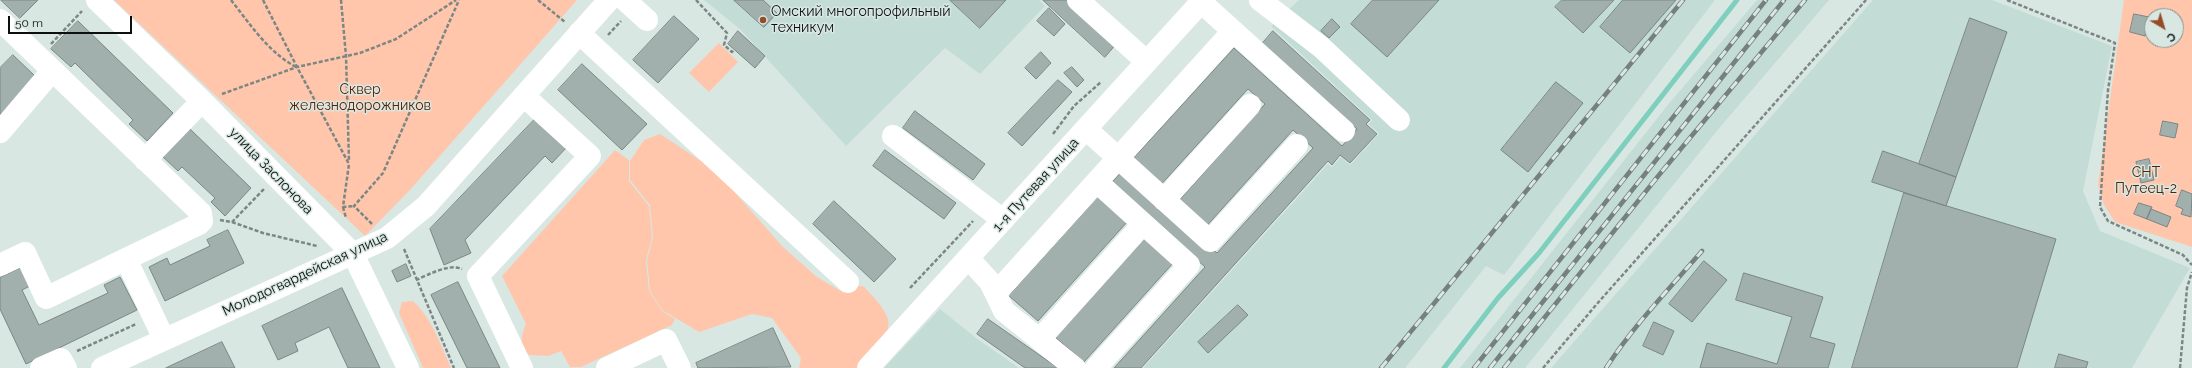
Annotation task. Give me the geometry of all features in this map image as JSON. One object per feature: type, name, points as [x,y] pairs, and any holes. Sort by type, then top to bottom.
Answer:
[{"type":"street","name":"Молодогвардейская улица","points":[[102,368],[387,238],[426,206],[609,0]]},
{"type":"street","points":[[1078,0],[1147,62]]},
{"type":"street","points":[[1260,0],[1320,47],[1399,120]]},
{"type":"street","name":"улица Заслонова","points":[[92,3],[202,101],[353,254],[408,368]]},
{"type":"street","points":[[1196,3],[1233,31],[1344,131]]},
{"type":"street","name":"1-я Путевая улица","points":[[871,367],[1147,62],[1196,3]]},
{"type":"street","points":[[0,20],[201,213],[202,217],[200,224],[46,298],[25,253],[0,265]]},
{"type":"street","points":[[996,293],[1233,31]]},
{"type":"street","points":[[579,34],[848,282]]},
{"type":"street","points":[[0,132],[45,64]]},
{"type":"street","points":[[522,368],[478,276],[590,156],[524,96]]},
{"type":"street","points":[[145,160],[202,101]]},
{"type":"street","points":[[1164,200],[1250,105]]},
{"type":"street","points":[[1086,129],[1210,242],[1297,145]]},
{"type":"street","points":[[893,136],[1003,220]]},
{"type":"street","points":[[1096,182],[1189,265],[1096,368]]},
{"type":"street","points":[[1040,339],[1143,224]]},
{"type":"street","points":[[126,259],[164,339]]},
{"type":"street","points":[[969,259],[983,272],[996,293],[1004,311],[1075,368]]},
{"type":"street","points":[[607,368],[666,340],[680,368]]},
{"type":"street","points":[[41,368],[63,363]]},
{"type":"path","points":[[231,0],[270,48],[283,60],[296,67]]},
{"type":"path","points":[[263,0],[296,67],[349,164]]},
{"type":"path","points":[[341,0],[346,56],[349,164],[344,207],[354,206],[383,173],[457,0]]},
{"type":"path","points":[[202,101],[296,67],[360,53],[396,39],[457,0]]},
{"type":"path","points":[[538,0],[579,34]]},
{"type":"path","points":[[696,0],[727,33],[724,45],[732,52],[734,49]]},
{"type":"path","points":[[1542,368],[1866,0]]},
{"type":"path","points":[[2008,0],[2115,43],[2108,90],[2100,207],[2108,220],[2182,255],[2192,265]]},
{"type":"path","points":[[45,64],[92,3]]},
{"type":"path","points":[[596,49],[635,9]]},
{"type":"path","points":[[232,222],[276,176]]},
{"type":"path","points":[[354,206],[387,238],[405,249],[416,280],[454,368]]},
{"type":"path","points":[[202,217],[232,222],[263,234],[323,247]]},
{"type":"path","points":[[416,280],[437,271],[457,267],[478,276]]},
{"type":"path","points":[[2180,368],[2187,288],[2192,272]]},
{"type":"path","points":[[63,363],[153,316]]},
{"type":"shaded area","points":[[704,0],[1039,0],[1045,6],[980,74],[945,48],[846,146],[741,30]]},
{"type":"shaded area","points":[[1299,0],[1715,0],[1504,275],[1486,266],[1405,368],[1143,368],[1328,164],[1332,167],[1341,157],[1350,165],[1379,134],[1369,124],[1372,120],[1271,26]]},
{"type":"shaded area","points":[[1757,0],[1829,0],[1721,126],[1525,368],[1460,368],[1667,106]]},
{"type":"shaded area","points":[[1873,0],[1992,0],[2112,46],[2083,191],[2100,231],[2190,268],[2132,368],[1551,368]]},
{"type":"shaded area","points":[[940,309],[976,338],[1019,368],[884,368]]},
{"type":"green space","name":"Сквер железнодорожников","points":[[114,0],[577,0],[409,191],[365,236]]},
{"type":"green space","name":"СНТ Путеец-2","points":[[2124,0],[2192,0],[2192,247],[2115,222],[2104,205],[2098,185]]},
{"type":"green space","points":[[719,43],[738,62],[709,92],[689,73]]},
{"type":"green space","points":[[660,134],[715,170],[783,247],[817,277],[844,293],[855,286],[863,286],[876,300],[884,311],[888,320],[888,328],[885,336],[857,368],[799,368],[801,358],[772,318],[752,314],[699,332],[662,310],[650,291],[647,260],[653,237],[650,205],[630,180],[630,161],[644,140]]},
{"type":"green space","points":[[615,150],[629,160],[629,181],[649,206],[652,237],[646,260],[649,291],[662,311],[675,319],[672,325],[581,367],[570,367],[561,351],[548,356],[529,355],[522,344],[523,332],[526,324],[502,276]]},
{"type":"green space","points":[[413,301],[430,323],[451,368],[423,368],[399,313],[402,302]]},
{"type":"building","points":[[1,0],[38,0],[20,18]]},
{"type":"building","name":"Омский многопрофильный техникум","points":[[734,0],[763,0],[777,13],[764,27]]},
{"type":"building","points":[[950,0],[1006,0],[980,28]]},
{"type":"building","points":[[1043,0],[1072,0],[1118,42],[1105,57]]},
{"type":"building","points":[[1373,0],[1439,0],[1387,57],[1351,24]]},
{"type":"building","points":[[1562,0],[1614,0],[1583,33],[1555,7]]},
{"type":"building","points":[[1623,0],[1676,0],[1630,53],[1600,27]]},
{"type":"building","points":[[1049,8],[1065,24],[1054,36],[1037,21]]},
{"type":"building","points":[[2134,14],[2144,16],[2144,36],[2130,32]]},
{"type":"building","points":[[674,16],[699,39],[658,83],[633,60]]},
{"type":"building","points":[[1970,18],[2007,32],[1956,177],[1919,164]]},
{"type":"building","points":[[1332,19],[1340,27],[1329,38],[1321,31]]},
{"type":"building","points":[[78,21],[173,113],[147,141],[129,124],[133,120],[75,63],[71,67],[51,49]]},
{"type":"building","points":[[738,31],[765,56],[755,68],[728,44]]},
{"type":"building","points":[[1273,31],[1370,120],[1366,124],[1377,134],[1350,163],[1340,155],[1332,165],[1328,161],[1141,368],[1114,368],[1205,267],[1112,182],[1124,169],[1217,253],[1313,148],[1293,130],[1203,230],[1175,205],[1265,104],[1248,89],[1157,189],[1129,163],[1234,48],[1342,146],[1357,129],[1262,44]]},
{"type":"building","points":[[1041,52],[1051,63],[1036,79],[1025,68]]},
{"type":"building","points":[[13,55],[36,77],[0,115],[0,68]]},
{"type":"building","points":[[582,64],[647,124],[622,150],[558,90]]},
{"type":"building","points":[[1072,67],[1084,80],[1077,87],[1064,73]]},
{"type":"building","points":[[1058,80],[1072,92],[1022,146],[1008,133]]},
{"type":"building","points":[[1556,82],[1583,103],[1528,172],[1501,150]]},
{"type":"building","points":[[915,111],[985,164],[973,180],[903,128]]},
{"type":"building","points":[[536,118],[567,147],[552,163],[545,156],[465,240],[471,253],[444,265],[430,229]]},
{"type":"building","points":[[2163,121],[2178,124],[2175,138],[2160,135]]},
{"type":"building","points":[[189,128],[251,188],[225,216],[211,202],[215,198],[182,167],[178,171],[162,156]]},
{"type":"building","points":[[885,150],[956,203],[944,219],[873,166]]},
{"type":"building","points":[[1883,151],[1956,177],[1946,206],[1872,182]]},
{"type":"building","points":[[2149,159],[2154,180],[2141,183],[2136,162]]},
{"type":"building","points":[[2182,190],[2192,194],[2191,217],[2181,214],[2183,209],[2176,206]]},
{"type":"building","points":[[1904,193],[2056,239],[2017,368],[1852,368]]},
{"type":"building","points":[[1100,195],[1128,221],[1038,321],[1009,296]]},
{"type":"building","points":[[834,201],[896,259],[874,282],[813,224]]},
{"type":"building","points":[[2139,203],[2152,207],[2147,219],[2134,214]]},
{"type":"building","points":[[2151,209],[2171,217],[2167,227],[2147,219]]},
{"type":"building","points":[[228,230],[244,263],[165,301],[149,267],[167,258],[170,265],[210,246],[207,240]]},
{"type":"building","points":[[1146,237],[1174,262],[1084,362],[1055,337]]},
{"type":"building","points":[[1704,261],[1727,280],[1692,322],[1669,304]]},
{"type":"building","points":[[406,264],[411,276],[397,282],[392,271]]},
{"type":"building","points":[[21,268],[30,286],[22,290],[39,325],[108,293],[104,285],[120,277],[137,310],[26,364],[0,309],[0,278]]},
{"type":"building","points":[[1744,273],[1823,297],[1810,337],[1835,344],[1828,368],[1700,368],[1707,343],[1777,364],[1792,317],[1736,300]]},
{"type":"building","points":[[458,282],[500,368],[467,368],[431,295]]},
{"type":"building","points":[[342,288],[380,368],[348,368],[329,327],[295,343],[298,351],[278,360],[262,326]]},
{"type":"building","points":[[1238,305],[1248,315],[1208,353],[1198,342]]},
{"type":"building","points":[[988,319],[1058,368],[1025,368],[977,334]]},
{"type":"building","points":[[1654,322],[1674,331],[1663,355],[1643,346]]},
{"type":"building","points":[[773,328],[791,367],[698,368],[696,363]]},
{"type":"building","points":[[222,342],[235,368],[166,368]]},
{"type":"building","points":[[2059,354],[2088,362],[2086,368],[2055,368]]},
{"type":"waterway","points":[[1444,368],[1498,298],[1539,253],[1737,0]]},
{"type":"railway","points":[[1381,368],[1683,0]]},
{"type":"railway","points":[[1474,368],[1766,0]]},
{"type":"railway","points":[[1490,368],[1784,0]]},
{"type":"railway","points":[[1504,368],[1659,175],[1805,0]]},
{"type":"railway","points":[[1606,368],[1640,322],[1702,251]]},
{"type":"place","name":"Омский многопрофильный техникум","points":[[763,20]]}]
